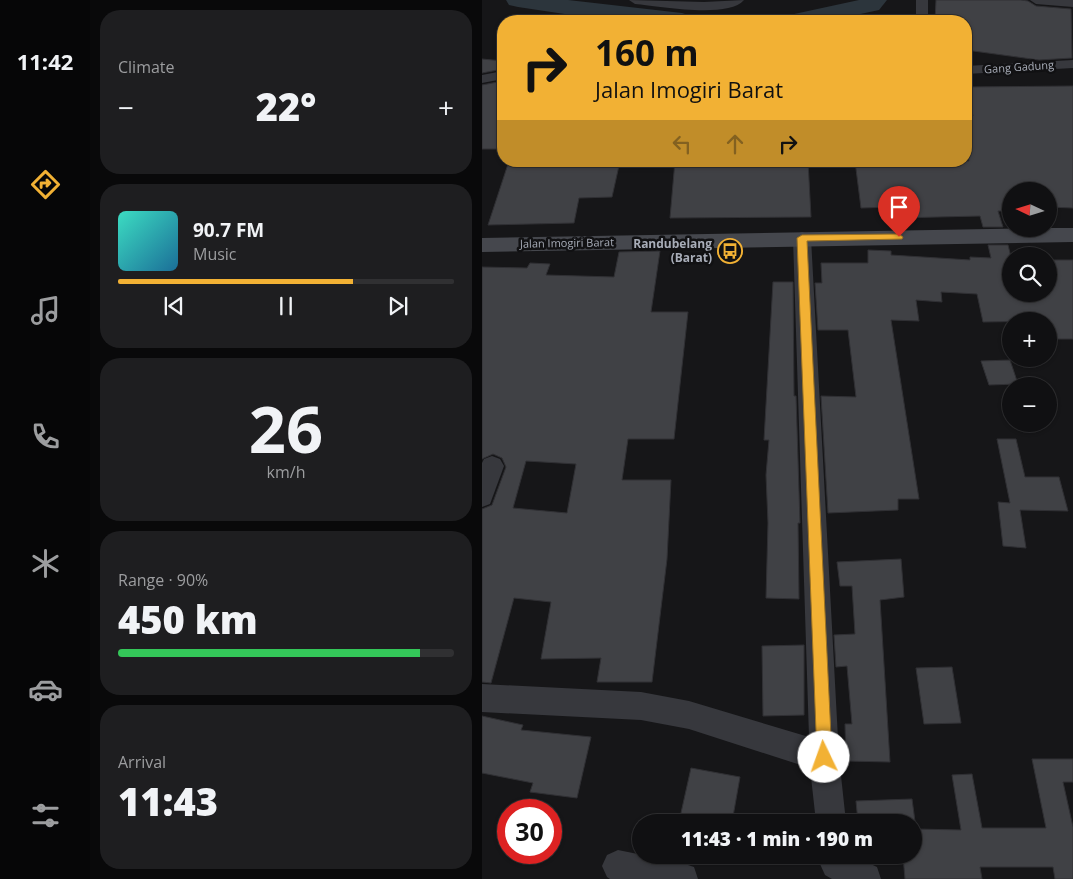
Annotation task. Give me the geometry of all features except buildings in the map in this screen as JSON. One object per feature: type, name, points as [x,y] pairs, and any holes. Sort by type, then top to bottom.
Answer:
[{"type":"main road","name":"Jalan Imogiri Barat","points":[[482,245],[802,238],[1072,235]]},
{"type":"street","points":[[635,0],[715,5],[738,0]]},
{"type":"street","points":[[922,0],[922,15]]},
{"type":"street","points":[[1036,0],[1072,3]]},
{"type":"street","name":"Gang Gadung","points":[[972,70],[1072,64]]},
{"type":"street","points":[[482,79],[497,76]]},
{"type":"street","points":[[802,238],[824,757],[831,814]]},
{"type":"street","points":[[482,497],[492,466]]},
{"type":"street","points":[[482,698],[641,706],[689,716],[824,757]]},
{"type":"street","points":[[618,866],[682,879]]},
{"type":"street","points":[[835,866],[865,879]]},
{"type":"waterway","points":[[518,0],[619,15]]},
{"type":"waterway","points":[[822,15],[870,5],[875,0]]},
{"type":"place","name":"Randubelang (Barat)","points":[[730,251]]},
{"type":"route","points":[[824,757],[802,238],[899,237]]}]
